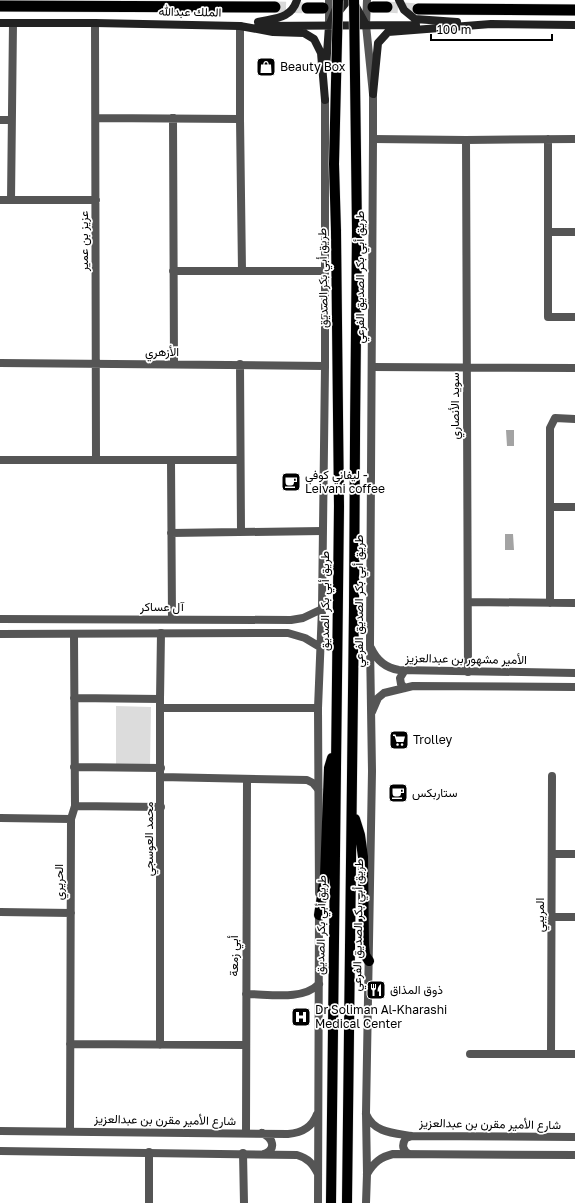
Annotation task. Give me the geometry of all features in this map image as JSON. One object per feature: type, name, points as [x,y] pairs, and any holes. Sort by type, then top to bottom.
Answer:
[{"type":"highway","points":[[370,3],[387,7]]},
{"type":"highway","points":[[307,8],[326,4]]},
{"type":"highway","name":"الملك عبدالله","points":[[0,6],[275,7]]},
{"type":"highway","points":[[418,9],[575,10]]},
{"type":"main road","points":[[240,26],[284,17],[292,11],[297,0]]},
{"type":"main road","points":[[325,100],[329,26],[339,0]]},
{"type":"main road","name":"طريق أبي بكر الصديق","points":[[331,1203],[339,506],[334,164],[339,0]]},
{"type":"main road","points":[[329,26],[348,0]]},
{"type":"main road","points":[[353,0],[366,25]]},
{"type":"main road","points":[[347,1203],[357,230],[353,0]]},
{"type":"main road","points":[[399,0],[404,10],[415,19],[491,24]]},
{"type":"main road","name":"الملك عبدالله","points":[[0,23],[240,26],[273,32],[304,33],[314,39],[321,52],[325,100]]},
{"type":"main road","points":[[240,26],[491,24],[575,25]]},
{"type":"main road","points":[[373,94],[378,43],[388,32],[491,24]]},
{"type":"main road","points":[[319,915],[325,876],[329,768],[331,760],[336,753]]},
{"type":"main road","points":[[352,812],[362,846],[364,868],[364,945],[365,955],[369,961]]},
{"type":"street","name":"طريق أبي بكر الصديق الفرعي","points":[[366,1203],[366,1113],[372,771],[370,644],[373,94],[366,25],[370,3]]},
{"type":"street","points":[[326,4],[329,26]]},
{"type":"street","points":[[11,200],[13,23]]},
{"type":"street","name":"عزيز بن عمير","points":[[95,23],[96,460]]},
{"type":"street","points":[[240,26],[242,271]]},
{"type":"street","points":[[318,1203],[318,708],[322,609],[325,366],[325,100]]},
{"type":"street","points":[[96,118],[240,119]]},
{"type":"street","points":[[173,118],[174,364]]},
{"type":"street","points":[[0,120],[11,120]]},
{"type":"street","points":[[373,139],[575,139]]},
{"type":"street","points":[[548,139],[548,317],[575,317]]},
{"type":"street","name":"سويد الأنصاري","points":[[466,140],[468,672]]},
{"type":"street","points":[[0,200],[96,200]]},
{"type":"street","points":[[548,232],[575,232]]},
{"type":"street","points":[[173,271],[324,271]]},
{"type":"street","name":"الأزهري","points":[[0,363],[240,364],[325,366]]},
{"type":"street","points":[[240,364],[241,532]]},
{"type":"street","points":[[372,367],[575,368]]},
{"type":"street","points":[[550,603],[550,428],[555,418],[575,418]]},
{"type":"street","points":[[0,460],[240,460]]},
{"type":"street","points":[[170,460],[172,619]]},
{"type":"street","points":[[550,507],[575,507]]},
{"type":"street","points":[[171,533],[322,531]]},
{"type":"street","points":[[468,602],[575,603]]},
{"type":"street","name":"آل عساكر","points":[[0,619],[291,620],[303,618],[322,609]]},
{"type":"street","points":[[120,619],[121,634]]},
{"type":"street","points":[[0,634],[74,635],[288,633],[294,632],[296,626],[291,620]]},
{"type":"street","points":[[288,633],[305,638],[320,646]]},
{"type":"street","name":"محمد العوسجي","points":[[160,1045],[161,634]]},
{"type":"street","name":"الحريري","points":[[70,1131],[71,819],[75,806],[74,635]]},
{"type":"street","name":"الأمير مشهور بن عبدالعزيز","points":[[370,644],[374,655],[382,664],[393,669],[468,672],[575,673]]},
{"type":"street","points":[[405,670],[400,678],[401,684],[405,688]]},
{"type":"street","points":[[371,715],[378,698],[384,693],[419,686],[575,688]]},
{"type":"street","points":[[74,698],[160,699]]},
{"type":"street","points":[[161,708],[318,708]]},
{"type":"street","points":[[74,767],[161,768]]},
{"type":"street","points":[[307,780],[319,767]]},
{"type":"street","name":"المريبي","points":[[551,1054],[552,776]]},
{"type":"street","points":[[161,778],[307,780],[318,789]]},
{"type":"street","name":"أبي زمعة","points":[[246,1133],[247,779]]},
{"type":"street","points":[[75,806],[161,807]]},
{"type":"street","points":[[0,818],[71,819]]},
{"type":"street","points":[[552,854],[575,854]]},
{"type":"street","points":[[0,912],[71,913]]},
{"type":"street","points":[[552,917],[575,917]]},
{"type":"street","points":[[246,994],[298,995],[308,992],[319,984]]},
{"type":"street","points":[[70,1044],[246,1045]]},
{"type":"street","points":[[470,1054],[575,1054]]},
{"type":"street","name":"شارع الأمير مقرن بن عبدالعزيز","points":[[0,1131],[297,1133],[307,1128],[315,1120],[318,1109]]},
{"type":"street","name":"شارع الأمير مقرن بن عبدالعزيز","points":[[366,1113],[371,1122],[380,1130],[412,1136],[575,1137]]},
{"type":"street","points":[[262,1133],[271,1139],[272,1144],[268,1152],[263,1154]]},
{"type":"street","points":[[410,1154],[404,1150],[403,1144],[406,1138],[412,1136]]},
{"type":"street","points":[[0,1151],[291,1154],[303,1156],[312,1164],[318,1175]]},
{"type":"street","points":[[149,1152],[149,1203]]},
{"type":"street","points":[[243,1153],[244,1203]]},
{"type":"street","points":[[367,1174],[378,1160],[393,1154],[575,1155]]},
{"type":"shaded area","points":[[506,430],[514,430],[514,446],[507,446]]},
{"type":"shaded area","points":[[505,534],[513,534],[514,550],[505,550]]},
{"type":"shaded area","points":[[116,706],[151,707],[150,765],[116,764]]},
{"type":"tunnel","points":[[275,7],[307,8]]},
{"type":"tunnel","points":[[387,7],[418,9]]},
{"type":"place","name":"Beauty Box","points":[[266,67]]},
{"type":"place","name":"ليفاني كوفي - Leivani coffee","points":[[291,482]]},
{"type":"place","name":"Trolley","points":[[399,740]]},
{"type":"place","name":"ستاربكس","points":[[398,793]]},
{"type":"place","name":"ذوق المذاق","points":[[376,990]]},
{"type":"place","name":"Dr Soliman Al-Kharashi Medical Center","points":[[301,1017]]}]
